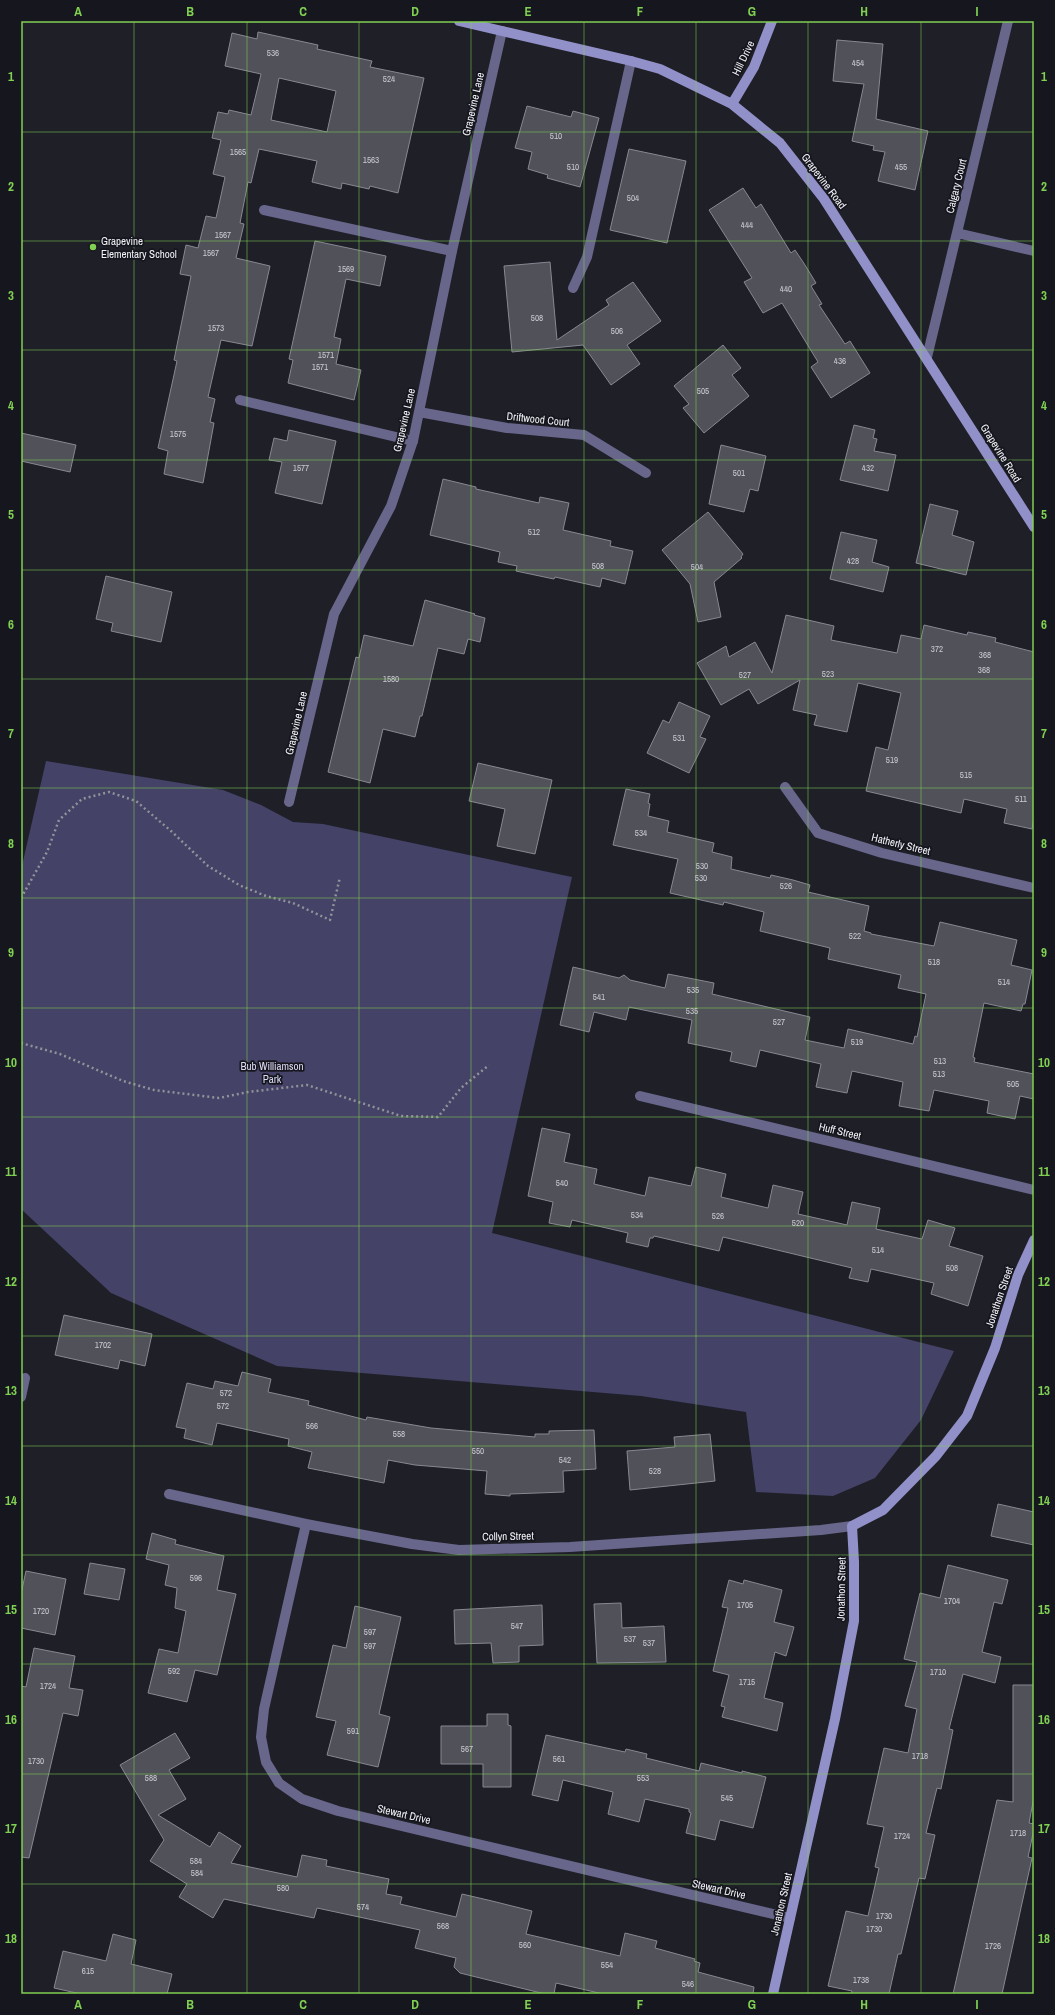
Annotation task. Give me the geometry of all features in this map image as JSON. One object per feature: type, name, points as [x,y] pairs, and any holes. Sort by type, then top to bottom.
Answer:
[{"type":"street","name":"Grapevine Road","points":[[459,21],[660,69],[732,104],[780,143],[824,200],[927,357],[1034,527]]},
{"type":"street","name":"Hill Drive","points":[[732,104],[754,67],[772,21]]},
{"type":"street","name":"Calgary Court","points":[[927,357],[1008,21]]},
{"type":"street","name":"Grapevine Lane","points":[[290,802],[334,614],[391,506],[413,441],[452,251],[502,31]]},
{"type":"street","points":[[573,288],[587,257],[631,61]]},
{"type":"street","points":[[264,210],[452,251]]},
{"type":"street","points":[[956,233],[1034,251]]},
{"type":"street","points":[[240,400],[413,441]]},
{"type":"street","name":"Driftwood Court","points":[[419,412],[507,428],[584,435],[646,473]]},
{"type":"street","name":"Hatherly Street","points":[[785,787],[818,833],[882,853],[1034,888]]},
{"type":"street","name":"Huff Street","points":[[640,1096],[1034,1190]]},
{"type":"street","name":"Jonathon Street","points":[[773,1994],[835,1719],[854,1621],[854,1562],[852,1526],[883,1510],[936,1456],[967,1416],[995,1348],[1018,1275],[1034,1240]]},
{"type":"street","points":[[21,1397],[25,1378]]},
{"type":"street","name":"Collyn Street","points":[[169,1494],[306,1524],[412,1544],[459,1550],[570,1547],[821,1530],[852,1526]]},
{"type":"street","name":"Stewart Drive","points":[[306,1524],[264,1709],[261,1737],[266,1762],[279,1783],[302,1799],[338,1811],[790,1918]]},
{"type":"path","points":[[21,898],[47,852],[59,820],[82,799],[109,792],[136,801],[208,866],[239,885],[266,896],[293,902],[330,920],[340,877]]},
{"type":"path","points":[[21,1043],[60,1054],[122,1081],[154,1090],[219,1098],[248,1092],[307,1085],[401,1116],[438,1117],[461,1088],[489,1065]]},
{"type":"green space","name":"Bub Williamson Park","points":[[46,761],[223,790],[261,805],[293,822],[323,824],[572,877],[492,1233],[954,1351],[921,1420],[875,1478],[833,1496],[756,1492],[746,1412],[641,1396],[277,1366],[111,1293],[21,1209],[21,870]]},
{"type":"building","points":[[258,32],[318,45],[317,49],[372,61],[370,67],[424,78],[398,193],[370,186],[369,189],[342,183],[341,189],[312,182],[317,161],[259,149],[251,183],[248,182],[240,223],[244,224],[236,258],[270,266],[252,346],[221,340],[208,397],[215,399],[210,422],[214,423],[203,483],[164,474],[168,451],[158,448],[177,361],[174,360],[191,276],[180,274],[186,245],[198,248],[206,216],[216,218],[225,177],[213,174],[221,140],[212,138],[218,112],[228,114],[229,110],[251,115],[261,74],[225,66],[232,33],[257,39]],"holes":[[[279,78],[336,91],[327,132],[271,120]]]},
{"type":"building","points":[[837,40],[883,44],[876,119],[928,131],[915,190],[878,181],[885,152],[873,150],[874,146],[852,141],[864,84],[833,81]]},
{"type":"building","points":[[527,106],[571,117],[573,111],[599,118],[580,187],[547,178],[548,175],[528,169],[532,152],[515,148]]},
{"type":"building","points":[[629,149],[686,161],[667,243],[610,230]]},
{"type":"building","points":[[743,188],[756,208],[761,204],[791,253],[795,250],[816,283],[811,286],[822,304],[819,305],[845,344],[850,341],[870,373],[831,398],[811,367],[818,362],[782,303],[763,313],[744,282],[752,278],[709,210]]},
{"type":"building","points":[[315,241],[386,256],[380,286],[346,279],[334,337],[341,339],[336,364],[361,370],[354,400],[288,383],[293,360],[289,359]]},
{"type":"building","points":[[550,262],[557,340],[609,305],[606,300],[633,282],[661,321],[627,345],[640,364],[611,385],[583,345],[512,352],[504,266]]},
{"type":"building","points":[[723,345],[741,368],[732,375],[749,396],[704,433],[683,408],[689,404],[674,386]]},
{"type":"building","points":[[854,425],[875,430],[873,438],[877,439],[874,451],[896,455],[888,491],[840,480]]},
{"type":"building","points":[[289,430],[336,441],[322,504],[275,493],[282,462],[269,460],[274,438],[287,441]]},
{"type":"building","points":[[21,433],[76,445],[70,472],[21,461]]},
{"type":"building","points":[[721,445],[766,456],[758,491],[750,489],[744,512],[709,504]]},
{"type":"building","points":[[443,479],[476,487],[476,489],[539,503],[540,497],[569,503],[563,530],[611,541],[610,546],[633,551],[625,584],[602,578],[600,587],[555,577],[554,579],[516,571],[517,566],[498,562],[500,552],[430,535]]},
{"type":"building","points":[[930,504],[958,511],[952,535],[974,542],[966,575],[916,563]]},
{"type":"building","points":[[708,512],[743,554],[741,557],[742,558],[714,582],[721,617],[698,622],[690,584],[662,550]]},
{"type":"building","points":[[841,532],[877,540],[872,562],[889,567],[883,592],[830,579]]},
{"type":"building","points":[[106,576],[172,592],[161,642],[111,631],[113,623],[96,619]]},
{"type":"building","points":[[425,600],[485,618],[480,642],[468,639],[464,654],[438,648],[422,716],[420,716],[415,737],[383,729],[370,783],[328,772],[356,657],[359,658],[364,635],[413,646]]},
{"type":"building","points":[[786,615],[834,626],[831,640],[897,653],[901,635],[921,639],[924,625],[967,635],[968,632],[996,638],[995,642],[1034,652],[1034,817],[1032,829],[1004,823],[1007,809],[964,799],[961,813],[866,791],[876,747],[888,750],[901,693],[858,683],[847,732],[814,725],[817,715],[793,710],[800,680],[758,704],[749,689],[721,705],[697,663],[726,646],[729,657],[755,642],[772,673]]},
{"type":"building","points":[[679,702],[710,716],[700,737],[706,739],[689,773],[647,753],[663,720],[669,723]]},
{"type":"building","points":[[478,763],[552,780],[535,854],[497,846],[505,809],[469,801]]},
{"type":"building","points":[[626,789],[650,794],[648,816],[669,821],[667,832],[714,843],[712,852],[732,857],[731,869],[770,878],[771,875],[793,880],[810,885],[808,892],[869,906],[864,931],[871,934],[934,946],[940,922],[1017,940],[1011,965],[1032,970],[1025,1004],[1023,1004],[1021,1011],[984,1003],[973,1057],[975,1058],[974,1062],[1034,1074],[1034,1099],[1020,1096],[1015,1119],[987,1113],[989,1101],[934,1090],[929,1111],[899,1106],[903,1082],[852,1071],[847,1093],[816,1087],[821,1064],[760,1050],[756,1067],[730,1061],[732,1052],[688,1043],[692,1020],[629,1007],[626,1020],[594,1012],[589,1032],[560,1025],[573,967],[619,978],[624,975],[630,980],[665,988],[668,974],[714,983],[712,994],[810,1017],[805,1040],[844,1048],[848,1029],[913,1044],[915,1036],[917,1037],[926,994],[898,988],[901,975],[828,959],[830,948],[760,931],[764,912],[724,902],[723,905],[670,893],[678,859],[613,845]]},
{"type":"building","points":[[542,1128],[570,1134],[564,1162],[597,1169],[594,1184],[645,1196],[649,1177],[691,1186],[696,1167],[726,1174],[721,1197],[768,1208],[773,1185],[803,1192],[798,1214],[847,1225],[852,1202],[880,1208],[876,1229],[922,1239],[928,1220],[955,1228],[949,1246],[983,1256],[968,1306],[931,1294],[934,1283],[871,1269],[868,1282],[849,1278],[852,1268],[723,1237],[719,1251],[654,1236],[653,1238],[650,1238],[648,1247],[626,1242],[628,1233],[572,1220],[570,1227],[549,1223],[553,1202],[528,1196]]},
{"type":"building","points":[[64,1315],[152,1334],[145,1366],[120,1360],[118,1369],[55,1355]]},
{"type":"building","points":[[242,1372],[271,1379],[268,1392],[309,1401],[308,1405],[366,1420],[367,1417],[431,1428],[535,1437],[535,1434],[549,1434],[549,1431],[594,1430],[596,1469],[563,1471],[564,1492],[510,1494],[510,1496],[485,1494],[487,1471],[415,1465],[388,1460],[384,1483],[308,1468],[312,1452],[288,1446],[289,1439],[217,1423],[212,1445],[184,1438],[186,1429],[176,1427],[187,1383],[213,1389],[215,1381],[238,1386]]},
{"type":"building","points":[[710,1434],[715,1481],[630,1490],[627,1451],[675,1447],[674,1437]]},
{"type":"building","points":[[998,1504],[1034,1512],[1034,1545],[991,1536]]},
{"type":"building","points":[[152,1533],[176,1540],[175,1544],[224,1556],[217,1590],[236,1594],[217,1675],[195,1670],[187,1702],[148,1693],[159,1649],[178,1653],[186,1611],[175,1608],[177,1588],[165,1585],[169,1565],[146,1559]]},
{"type":"building","points":[[90,1563],[125,1569],[119,1600],[84,1594]]},
{"type":"building","points":[[948,1565],[1008,1580],[1002,1604],[994,1602],[982,1652],[1001,1657],[995,1683],[963,1674],[949,1729],[953,1730],[941,1789],[937,1788],[926,1833],[935,1835],[925,1879],[919,1878],[901,1954],[898,1954],[889,1994],[851,1994],[852,1991],[828,1986],[846,1911],[868,1916],[879,1868],[875,1867],[884,1827],[867,1824],[884,1748],[908,1753],[917,1709],[905,1706],[917,1662],[904,1659],[920,1593],[940,1598]]},
{"type":"building","points":[[26,1571],[66,1579],[55,1635],[21,1628],[21,1594]]},
{"type":"building","points":[[729,1580],[743,1584],[744,1580],[782,1590],[774,1622],[794,1627],[786,1656],[775,1652],[764,1698],[783,1703],[777,1731],[722,1717],[725,1707],[721,1706],[729,1675],[713,1671],[728,1608],[722,1607]]},
{"type":"building","points":[[621,1603],[622,1628],[664,1626],[666,1662],[597,1663],[594,1604]]},
{"type":"building","points":[[542,1605],[543,1645],[519,1646],[519,1662],[493,1663],[491,1643],[455,1644],[454,1610]]},
{"type":"building","points":[[355,1606],[401,1617],[379,1714],[390,1717],[378,1767],[327,1755],[336,1721],[316,1717],[333,1645],[346,1648]]},
{"type":"building","points":[[34,1648],[75,1656],[69,1688],[83,1690],[78,1716],[63,1713],[29,1858],[21,1857],[21,1686],[26,1687]]},
{"type":"building","points":[[1013,1685],[1034,1685],[1034,1797],[1029,1823],[1034,1824],[1034,1829],[1028,1857],[1032,1858],[1002,1994],[953,1994],[997,1800],[1013,1802]]},
{"type":"building","points":[[487,1714],[508,1714],[508,1725],[511,1726],[511,1787],[483,1787],[483,1764],[441,1764],[441,1726],[487,1726]]},
{"type":"building","points":[[175,1733],[190,1758],[169,1770],[186,1799],[158,1815],[210,1847],[219,1832],[241,1846],[231,1863],[297,1877],[302,1855],[327,1860],[326,1866],[389,1879],[386,1894],[402,1897],[400,1904],[456,1917],[462,1894],[492,1901],[532,1911],[526,1934],[620,1956],[625,1933],[657,1941],[655,1948],[695,1959],[694,1961],[700,1963],[698,1972],[754,1987],[753,1994],[603,1994],[556,1983],[554,1994],[545,1994],[460,1973],[454,1967],[456,1958],[415,1948],[420,1930],[317,1908],[314,1918],[224,1899],[213,1918],[179,1897],[187,1884],[150,1861],[164,1840],[120,1765]]},
{"type":"building","points":[[546,1735],[625,1752],[626,1749],[647,1754],[646,1758],[699,1771],[701,1763],[766,1777],[753,1828],[720,1820],[715,1840],[686,1833],[691,1813],[689,1812],[689,1809],[645,1799],[639,1822],[608,1814],[613,1792],[563,1780],[558,1801],[532,1795]]},
{"type":"building","points":[[113,1934],[136,1940],[131,1964],[172,1974],[167,1994],[81,1994],[54,1988],[63,1951],[106,1961]]},
{"type":"place","name":"Grapevine Elementary School","points":[[93,247]]}]
